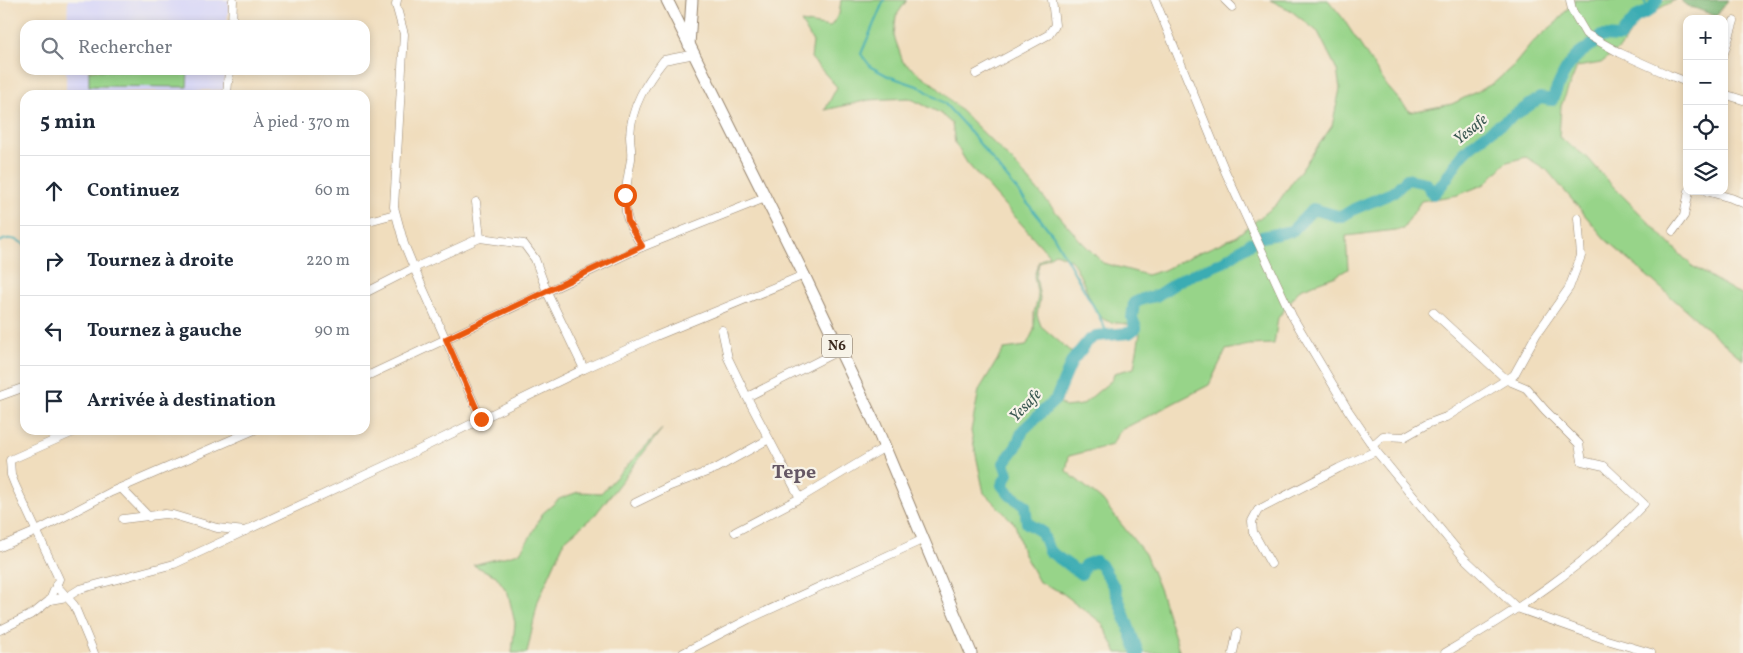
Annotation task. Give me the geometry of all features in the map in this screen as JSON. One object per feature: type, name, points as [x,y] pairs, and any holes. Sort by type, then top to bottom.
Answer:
[{"type":"highway","name":"N6","points":[[667,0],[840,350],[885,447],[972,653]]},
{"type":"highway","name":"N6","points":[[692,0],[692,50]]},
{"type":"street","points":[[232,20],[233,0]]},
{"type":"street","points":[[397,0],[396,4],[404,34],[395,214],[414,268],[481,419]]},
{"type":"street","points":[[976,74],[1048,36],[1055,25],[1052,0]]},
{"type":"street","points":[[1155,0],[1225,171],[1292,316],[1374,449],[1464,558],[1517,608],[1607,640],[1651,653]]},
{"type":"street","points":[[1225,0],[1232,7]]},
{"type":"street","points":[[1570,0],[1572,10],[1586,34],[1620,53],[1683,81]]},
{"type":"street","points":[[1728,40],[1734,21]]},
{"type":"street","points":[[642,246],[628,222],[625,195],[631,156],[630,135],[634,114],[639,98],[648,81],[664,60],[692,50]]},
{"type":"street","points":[[227,90],[229,75]]},
{"type":"street","points":[[1728,95],[1743,100]]},
{"type":"street","points":[[1673,231],[1684,216],[1688,195]]},
{"type":"street","points":[[1720,195],[1743,203]]},
{"type":"street","points":[[370,372],[548,292],[642,246],[765,198]]},
{"type":"street","points":[[476,202],[480,238]]},
{"type":"street","points":[[370,221],[395,214]]},
{"type":"street","points":[[1272,564],[1253,532],[1252,521],[1258,510],[1374,449],[1383,436],[1404,437],[1427,424],[1446,417],[1514,375],[1536,335],[1569,288],[1581,256],[1578,218]]},
{"type":"street","points":[[370,290],[480,238],[524,244],[535,259],[548,292],[584,369]]},
{"type":"street","points":[[0,630],[34,613],[50,600],[67,596],[80,589],[174,564],[247,531],[584,369],[656,336],[804,275]]},
{"type":"street","points":[[1433,312],[1507,380],[1526,388],[1579,444],[1582,461],[1604,466],[1644,504],[1612,536],[1517,608],[1445,653]]},
{"type":"street","points":[[722,330],[728,358],[800,498]]},
{"type":"street","points":[[747,397],[840,350]]},
{"type":"street","points":[[0,396],[20,388]]},
{"type":"street","points":[[50,600],[59,579],[15,485],[11,475],[10,460],[67,435]]},
{"type":"street","points":[[0,548],[121,488],[243,435]]},
{"type":"street","points":[[635,503],[670,486],[717,468],[769,439]]},
{"type":"street","points":[[735,532],[800,498],[885,447]]},
{"type":"street","points":[[121,488],[149,517]]},
{"type":"street","points":[[122,519],[173,514],[217,528],[247,531]]},
{"type":"street","points":[[683,653],[749,619],[924,539]]},
{"type":"street","points":[[56,585],[74,606],[94,653]]},
{"type":"street","points":[[1233,653],[1237,633]]},
{"type":"shaded area","points":[[68,0],[229,0],[227,20],[67,20]]},
{"type":"shaded area","points":[[66,75],[225,75],[224,90],[66,90]]},
{"type":"green space","points":[[841,0],[907,0],[896,16],[894,36],[903,62],[936,86],[1016,165],[1079,239],[1103,263],[1147,275],[1164,270],[1235,237],[1276,205],[1332,126],[1340,89],[1337,70],[1318,32],[1290,10],[1270,0],[1328,0],[1342,17],[1387,86],[1410,112],[1452,104],[1494,83],[1514,65],[1533,42],[1558,21],[1574,0],[1675,0],[1640,19],[1621,47],[1601,63],[1577,67],[1561,106],[1559,137],[1588,158],[1606,179],[1692,266],[1743,296],[1743,360],[1605,239],[1547,170],[1526,157],[1507,162],[1485,184],[1458,195],[1421,201],[1403,229],[1346,236],[1348,269],[1336,276],[1300,289],[1278,318],[1274,344],[1249,345],[1226,350],[1209,385],[1119,431],[1112,445],[1069,456],[1066,471],[1102,500],[1145,554],[1160,591],[1180,653],[1117,653],[1102,623],[1061,592],[1039,582],[1023,553],[1015,524],[984,493],[971,431],[979,390],[1004,349],[1026,346],[1034,330],[1034,313],[1038,297],[1034,276],[1039,261],[1049,255],[967,163],[955,143],[952,124],[940,113],[909,98],[869,100],[825,110],[837,87],[811,58],[813,42],[801,22],[830,27],[839,14]],"holes":[[[1055,253],[1068,259],[1073,264],[1099,315],[1109,321],[1131,325],[1140,333],[1134,368],[1114,373],[1112,380],[1082,405],[1065,407],[1056,399],[1072,361],[1071,352],[1041,326],[1037,315],[1040,298],[1036,277],[1039,263]]]},
{"type":"green space","points":[[1680,0],[1728,0],[1717,15],[1686,5]]},
{"type":"green space","points":[[89,75],[188,75],[187,87],[89,86]]},
{"type":"green space","points":[[662,429],[595,515],[565,540],[538,601],[527,653],[512,653],[515,623],[508,593],[496,576],[473,565],[519,553],[529,539],[542,514],[559,499],[578,492],[601,493]]},
{"type":"waterway","points":[[884,0],[861,54],[871,67],[888,76],[920,87],[944,103],[967,128],[1053,235],[1108,335]]},
{"type":"waterway","points":[[1644,0],[1648,11]]},
{"type":"waterway","name":"Yesafe","points":[[1262,237],[1292,231],[1313,209],[1341,217],[1354,209],[1394,192],[1407,179],[1426,183],[1433,194],[1443,184],[1461,156],[1475,143],[1540,98],[1552,100],[1565,72],[1576,57],[1601,36],[1620,37],[1636,17],[1651,10],[1657,0]]},
{"type":"waterway","points":[[0,242],[6,239],[13,239],[20,242]]},
{"type":"waterway","name":"Yesafe","points":[[1138,653],[1114,587],[1103,568],[1096,561],[1085,565],[1081,574],[1049,551],[1042,532],[1027,523],[1025,505],[1010,495],[1002,485],[1008,474],[1004,463],[1016,447],[1023,430],[1056,399],[1072,361],[1088,341],[1096,336],[1129,333],[1136,328],[1132,318],[1134,303],[1156,296],[1182,279],[1223,262],[1251,243]]},
{"type":"district","name":"Tepe","points":[[794,473]]},
{"type":"route","points":[[481,419],[446,339],[642,246],[628,222],[625,195]]}]
